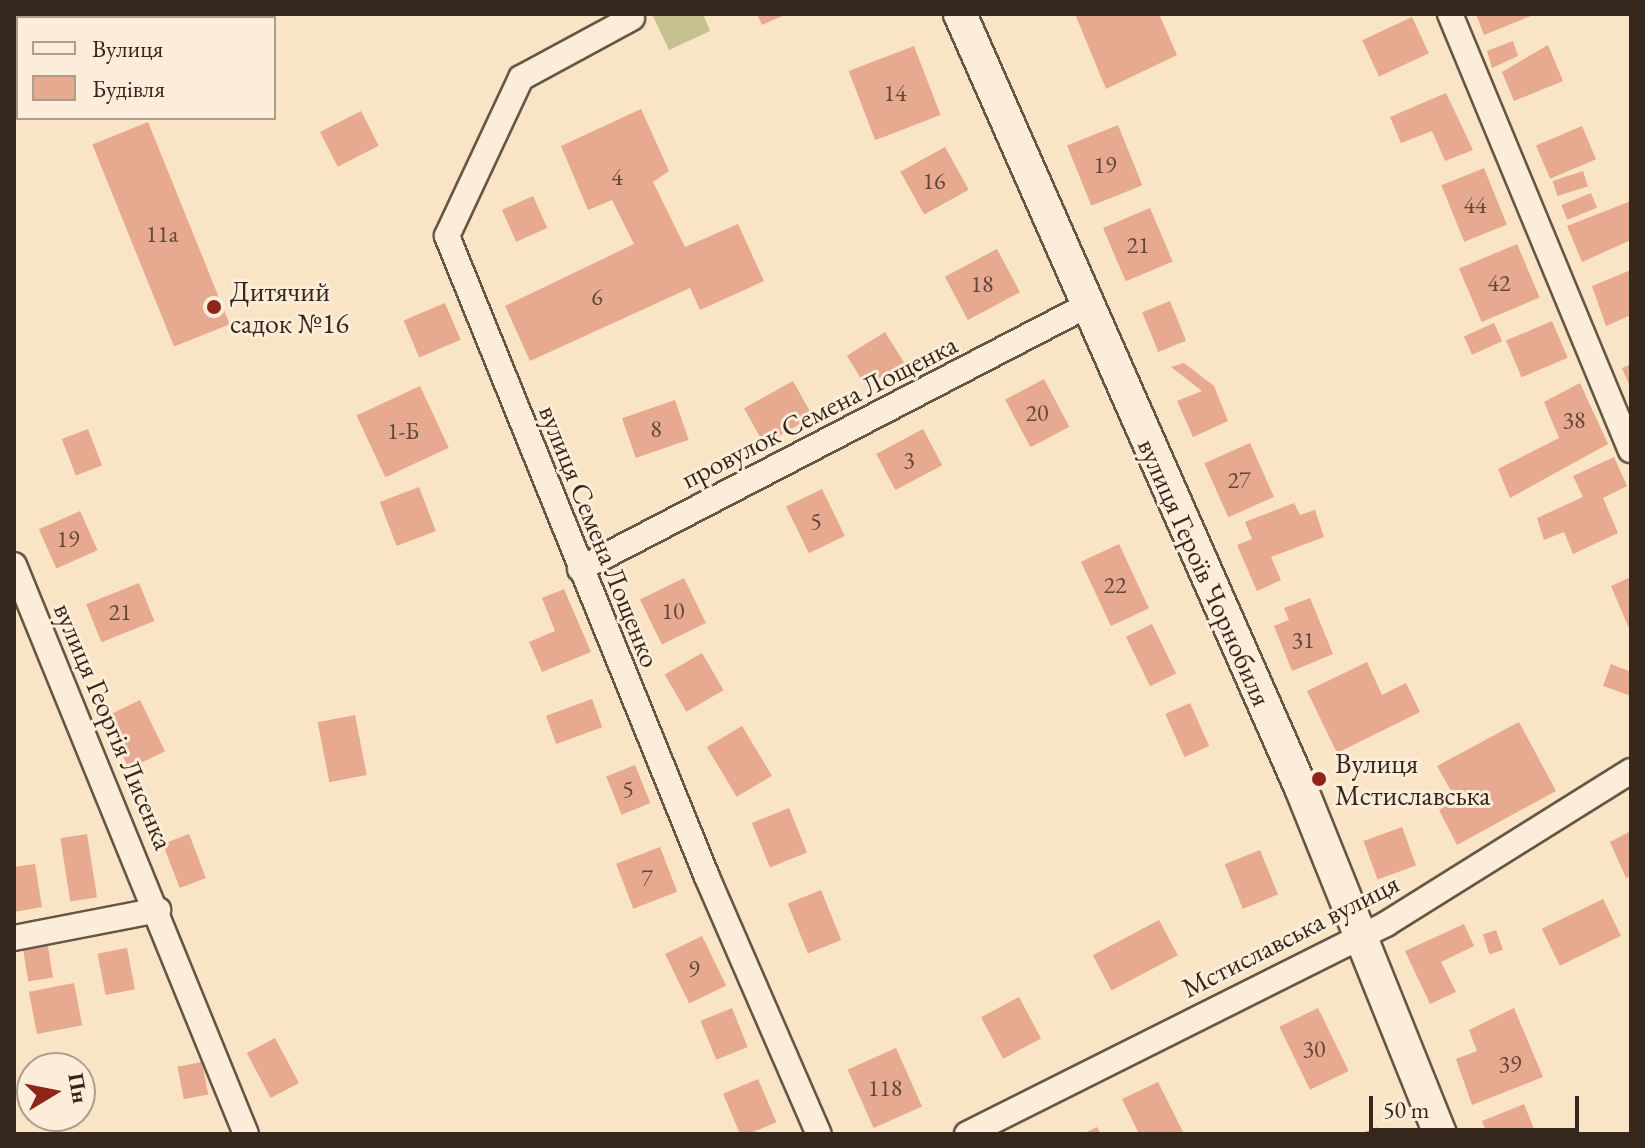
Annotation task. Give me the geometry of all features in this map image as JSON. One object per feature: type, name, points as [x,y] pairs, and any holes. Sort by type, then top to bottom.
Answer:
[{"type":"main road","name":"вулиця Героїв Чорнобиля","points":[[960,14],[1086,306],[1301,788],[1440,1134]]},
{"type":"street","points":[[1450,14],[1631,450]]},
{"type":"street","name":"вулиця Семена Лощенко","points":[[632,18],[521,78],[447,236],[580,569],[819,1134]]},
{"type":"street","name":"провулок Семена Лощенка","points":[[580,569],[1086,306]]},
{"type":"street","name":"вулиця Георгія Лисенка","points":[[14,565],[158,910],[246,1134]]},
{"type":"street","name":"Мстиславська вулиця","points":[[967,1134],[1360,936],[1631,771]]},
{"type":"street","points":[[14,938],[158,910]]},
{"type":"shaded area","points":[[652,14],[703,14],[710,31],[669,50]]},
{"type":"building","points":[[757,14],[787,14],[762,25]]},
{"type":"building","points":[[1075,14],[1159,14],[1177,55],[1106,89]]},
{"type":"building","points":[[1476,14],[1536,14],[1484,35]]},
{"type":"building","points":[[1412,17],[1429,53],[1379,76],[1362,40]]},
{"type":"building","points":[[1513,41],[1518,56],[1492,68],[1487,51]]},
{"type":"building","points":[[1548,45],[1563,81],[1514,101],[1502,72]]},
{"type":"building","points":[[914,46],[941,115],[875,140],[849,71]]},
{"type":"building","points":[[1446,93],[1473,150],[1445,161],[1432,131],[1401,143],[1390,117]]},
{"type":"building","points":[[641,109],[669,171],[653,182],[685,247],[738,224],[764,281],[700,310],[690,288],[530,361],[505,306],[634,244],[612,200],[588,210],[561,146]]},
{"type":"building","points":[[361,111],[379,146],[338,167],[320,132]]},
{"type":"building","points":[[148,122],[230,324],[174,347],[92,144]]},
{"type":"building","points":[[1118,125],[1142,185],[1091,206],[1067,146]]},
{"type":"building","points":[[1582,126],[1596,159],[1550,179],[1536,146]]},
{"type":"building","points":[[945,147],[969,190],[924,215],[900,172]]},
{"type":"building","points":[[1484,168],[1507,225],[1464,242],[1441,185]]},
{"type":"building","points":[[1583,171],[1588,186],[1558,196],[1553,181]]},
{"type":"building","points":[[1591,193],[1597,208],[1567,220],[1561,205]]},
{"type":"building","points":[[533,196],[547,228],[516,242],[502,210]]},
{"type":"building","points":[[1631,201],[1631,240],[1582,262],[1567,226]]},
{"type":"building","points":[[1150,208],[1173,261],[1126,281],[1103,228]]},
{"type":"building","points":[[1517,244],[1540,297],[1482,322],[1459,269]]},
{"type":"building","points":[[997,249],[1020,292],[968,320],[945,277]]},
{"type":"building","points":[[1631,270],[1631,315],[1606,326],[1592,286]]},
{"type":"building","points":[[1170,301],[1186,341],[1158,352],[1142,312]]},
{"type":"building","points":[[445,303],[461,340],[419,357],[404,321]]},
{"type":"building","points":[[1552,321],[1568,358],[1522,377],[1506,341]]},
{"type":"building","points":[[1494,323],[1502,341],[1472,355],[1464,336]]},
{"type":"building","points":[[885,332],[904,363],[866,386],[847,356]]},
{"type":"building","points":[[1184,363],[1214,386],[1228,421],[1193,437],[1177,401],[1202,391],[1171,367]]},
{"type":"building","points":[[1631,364],[1631,389],[1622,368]]},
{"type":"building","points":[[1044,379],[1069,427],[1031,447],[1005,400]]},
{"type":"building","points":[[793,381],[813,417],[764,444],[744,408]]},
{"type":"building","points":[[1580,383],[1608,444],[1510,498],[1498,469],[1559,438],[1544,402]]},
{"type":"building","points":[[420,386],[449,448],[385,477],[357,416]]},
{"type":"building","points":[[675,400],[689,440],[636,458],[622,418]]},
{"type":"building","points":[[88,429],[102,465],[76,475],[62,439]]},
{"type":"building","points":[[923,429],[942,465],[895,490],[876,454]]},
{"type":"building","points":[[1250,443],[1274,497],[1228,517],[1204,463]]},
{"type":"building","points":[[1614,457],[1627,486],[1603,498],[1618,533],[1573,554],[1564,532],[1544,540],[1537,518],[1583,497],[1573,476]]},
{"type":"building","points":[[419,487],[436,531],[397,546],[380,502]]},
{"type":"building","points":[[822,489],[845,536],[809,553],[786,507]]},
{"type":"building","points":[[1294,503],[1300,515],[1315,510],[1324,537],[1271,557],[1281,580],[1257,591],[1237,545],[1252,539],[1245,522]]},
{"type":"building","points":[[80,511],[97,550],[56,569],[39,529]]},
{"type":"building","points":[[1119,544],[1149,608],[1111,626],[1081,562]]},
{"type":"building","points":[[1631,577],[1631,633],[1611,586]]},
{"type":"building","points":[[684,578],[706,623],[662,644],[640,599]]},
{"type":"building","points":[[139,583],[154,621],[102,642],[86,604]]},
{"type":"building","points":[[564,589],[591,652],[542,672],[529,642],[555,631],[542,598]]},
{"type":"building","points":[[1310,598],[1333,654],[1292,671],[1274,626],[1289,620],[1284,608]]},
{"type":"building","points":[[1152,624],[1176,673],[1150,686],[1126,637]]},
{"type":"building","points":[[702,653],[724,690],[686,712],[665,674]]},
{"type":"building","points":[[1367,662],[1382,695],[1406,683],[1420,712],[1337,753],[1307,691]]},
{"type":"building","points":[[1611,664],[1631,672],[1631,696],[1603,686]]},
{"type":"building","points":[[592,699],[602,727],[556,744],[546,716]]},
{"type":"building","points":[[140,700],[165,751],[129,769],[104,718]]},
{"type":"building","points":[[1190,703],[1209,746],[1184,757],[1165,714]]},
{"type":"building","points":[[355,715],[367,775],[329,782],[318,722]]},
{"type":"building","points":[[1519,722],[1556,791],[1457,845],[1439,810],[1456,800],[1437,766]]},
{"type":"building","points":[[742,726],[772,776],[737,797],[707,747]]},
{"type":"building","points":[[635,765],[650,803],[622,815],[606,777]]},
{"type":"building","points":[[789,808],[807,853],[770,867],[752,823]]},
{"type":"building","points":[[1402,827],[1416,866],[1377,880],[1363,841]]},
{"type":"building","points":[[1631,831],[1631,875],[1626,878],[1610,842]]},
{"type":"building","points":[[87,834],[97,897],[70,901],[60,838]]},
{"type":"building","points":[[189,834],[206,878],[180,888],[163,844]]},
{"type":"building","points":[[660,847],[677,892],[633,909],[616,864]]},
{"type":"building","points":[[1260,850],[1278,895],[1243,909],[1225,864]]},
{"type":"building","points":[[35,864],[42,907],[14,912],[14,867]]},
{"type":"building","points":[[821,890],[841,940],[808,954],[788,903]]},
{"type":"building","points":[[1603,899],[1621,936],[1560,966],[1542,929]]},
{"type":"building","points":[[1159,920],[1178,955],[1112,991],[1093,955]]},
{"type":"building","points":[[1464,924],[1474,946],[1441,962],[1456,992],[1430,1004],[1405,951]]},
{"type":"building","points":[[1496,930],[1503,950],[1490,954],[1483,935]]},
{"type":"building","points":[[702,936],[726,985],[689,1003],[665,954]]},
{"type":"building","points":[[47,940],[53,978],[28,981],[22,944]]},
{"type":"building","points":[[127,948],[135,989],[106,995],[98,954]]},
{"type":"building","points":[[74,983],[82,1025],[37,1034],[29,992]]},
{"type":"building","points":[[1019,997],[1041,1038],[1003,1059],[981,1017]]},
{"type":"building","points":[[732,1008],[748,1047],[716,1060],[700,1021]]},
{"type":"building","points":[[1318,1008],[1349,1071],[1310,1090],[1279,1027]]},
{"type":"building","points":[[1514,1008],[1543,1077],[1472,1105],[1456,1059],[1477,1051],[1469,1030]]},
{"type":"building","points":[[275,1038],[299,1083],[271,1098],[247,1053]]},
{"type":"building","points":[[896,1048],[922,1106],[874,1128],[848,1070]]},
{"type":"building","points":[[202,1062],[208,1094],[184,1099],[177,1067]]},
{"type":"building","points":[[758,1079],[776,1122],[749,1134],[740,1134],[723,1094]]},
{"type":"building","points":[[1158,1082],[1183,1132],[1179,1134],[1139,1134],[1122,1099]]},
{"type":"building","points":[[1524,1104],[1536,1134],[1487,1134],[1482,1121]]},
{"type":"building","points":[[1097,1127],[1101,1134],[1083,1134]]},
{"type":"building","points":[[1377,1127],[1380,1134],[1359,1134]]},
{"type":"place","name":"Дитячий садок №16","points":[[214,307]]},
{"type":"place","name":"Вулиця Мстиславська","points":[[1319,779]]}]
